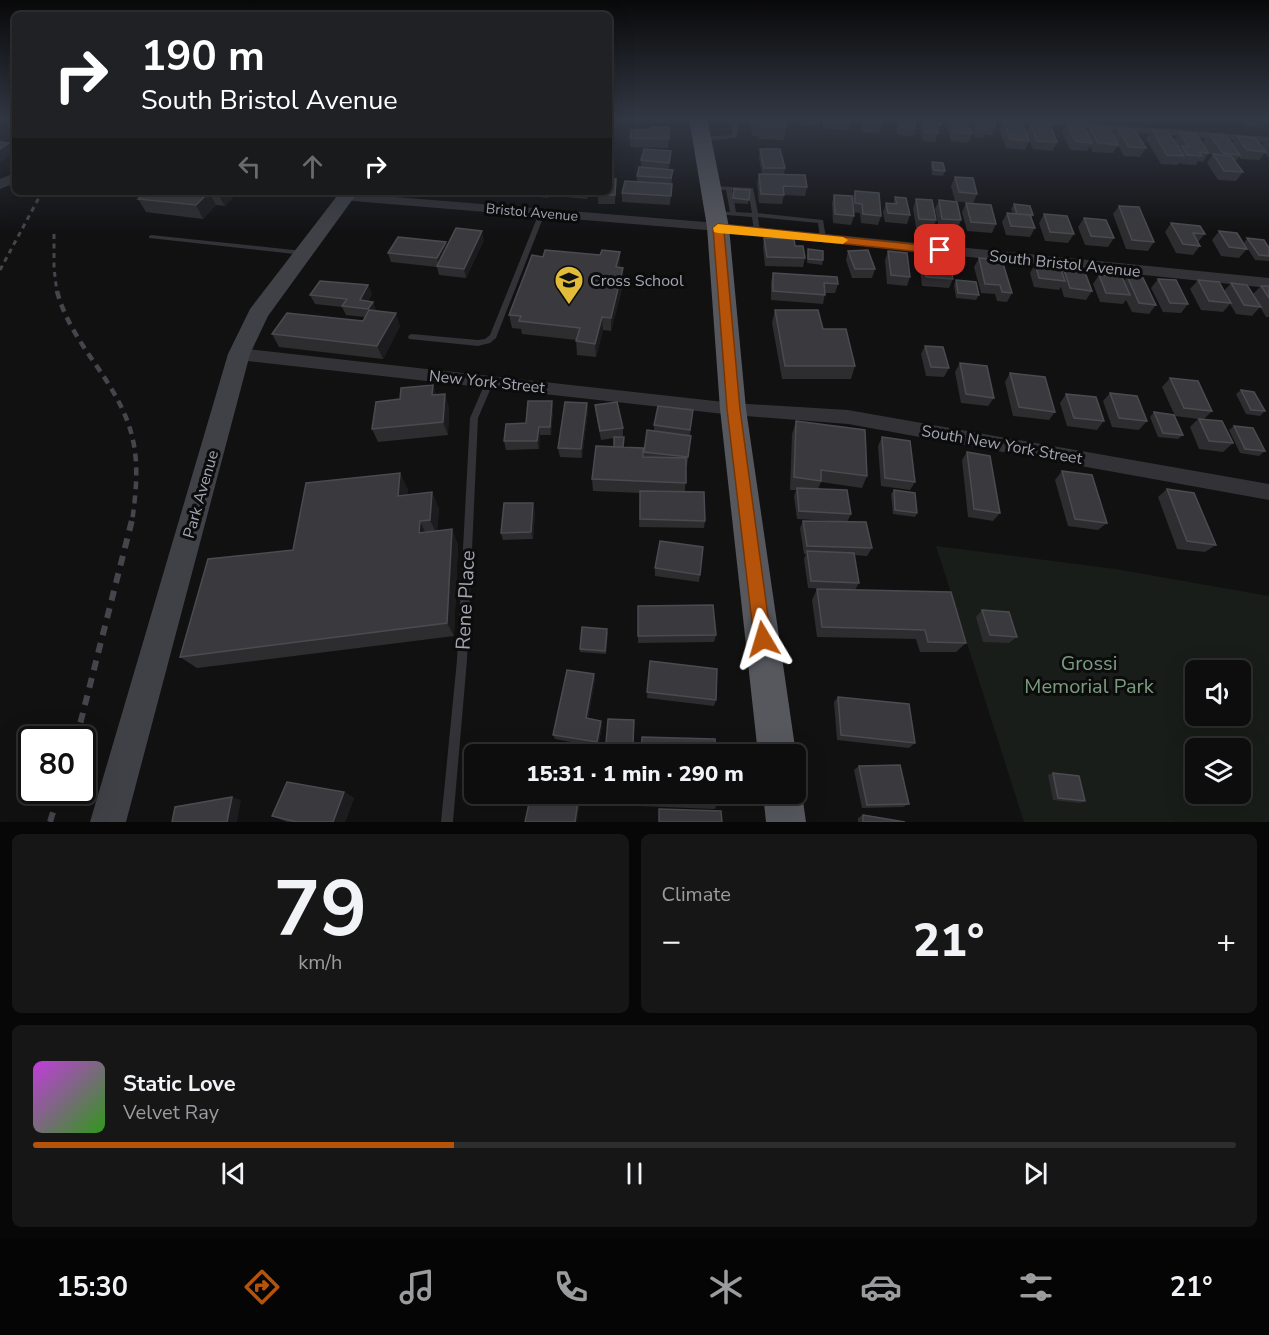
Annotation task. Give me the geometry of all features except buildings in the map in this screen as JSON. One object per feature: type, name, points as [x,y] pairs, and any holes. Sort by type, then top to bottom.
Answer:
[{"type":"highway","points":[[708,156],[721,206],[734,409],[776,744]]},
{"type":"highway","points":[[783,804],[786,822]]},
{"type":"main road","name":"Park Avenue","points":[[108,822],[239,354],[258,314],[346,195]]},
{"type":"street","name":"Bristol Avenue","points":[[357,195],[542,213],[721,206]]},
{"type":"street","name":"South Bristol Avenue","points":[[721,206],[757,231],[1269,283]]},
{"type":"street","name":"New York Street","points":[[239,354],[734,409]]},
{"type":"street","name":"South New York Street","points":[[734,409],[848,417],[1269,492]]},
{"type":"lane","points":[[721,206],[751,189],[757,231]]},
{"type":"lane","points":[[721,206],[754,215],[821,221],[823,238]]},
{"type":"lane","points":[[412,337],[478,343],[487,341],[493,336],[542,213]]},
{"type":"lane","points":[[151,237],[303,253]]},
{"type":"lane","name":"Rene Place","points":[[447,822],[462,660],[474,418],[490,381]]},
{"type":"green space","name":"Grossi Memorial Park","points":[[936,546],[1115,569],[1269,596],[1269,822],[1024,822]]},
{"type":"railway","points":[[0,270],[40,195]]},
{"type":"railway","points":[[54,234],[57,293]]},
{"type":"railway","points":[[57,291],[73,330],[120,404],[128,422],[136,457],[132,522]]},
{"type":"railway","points":[[80,726],[132,520]]},
{"type":"railway","points":[[50,822],[56,804]]},
{"type":"slow traffic","points":[[718,229],[843,240]]},
{"type":"place","name":"Cross School","points":[[569,306]]},
{"type":"route","points":[[763,639],[734,409],[718,228],[940,250]]}]
